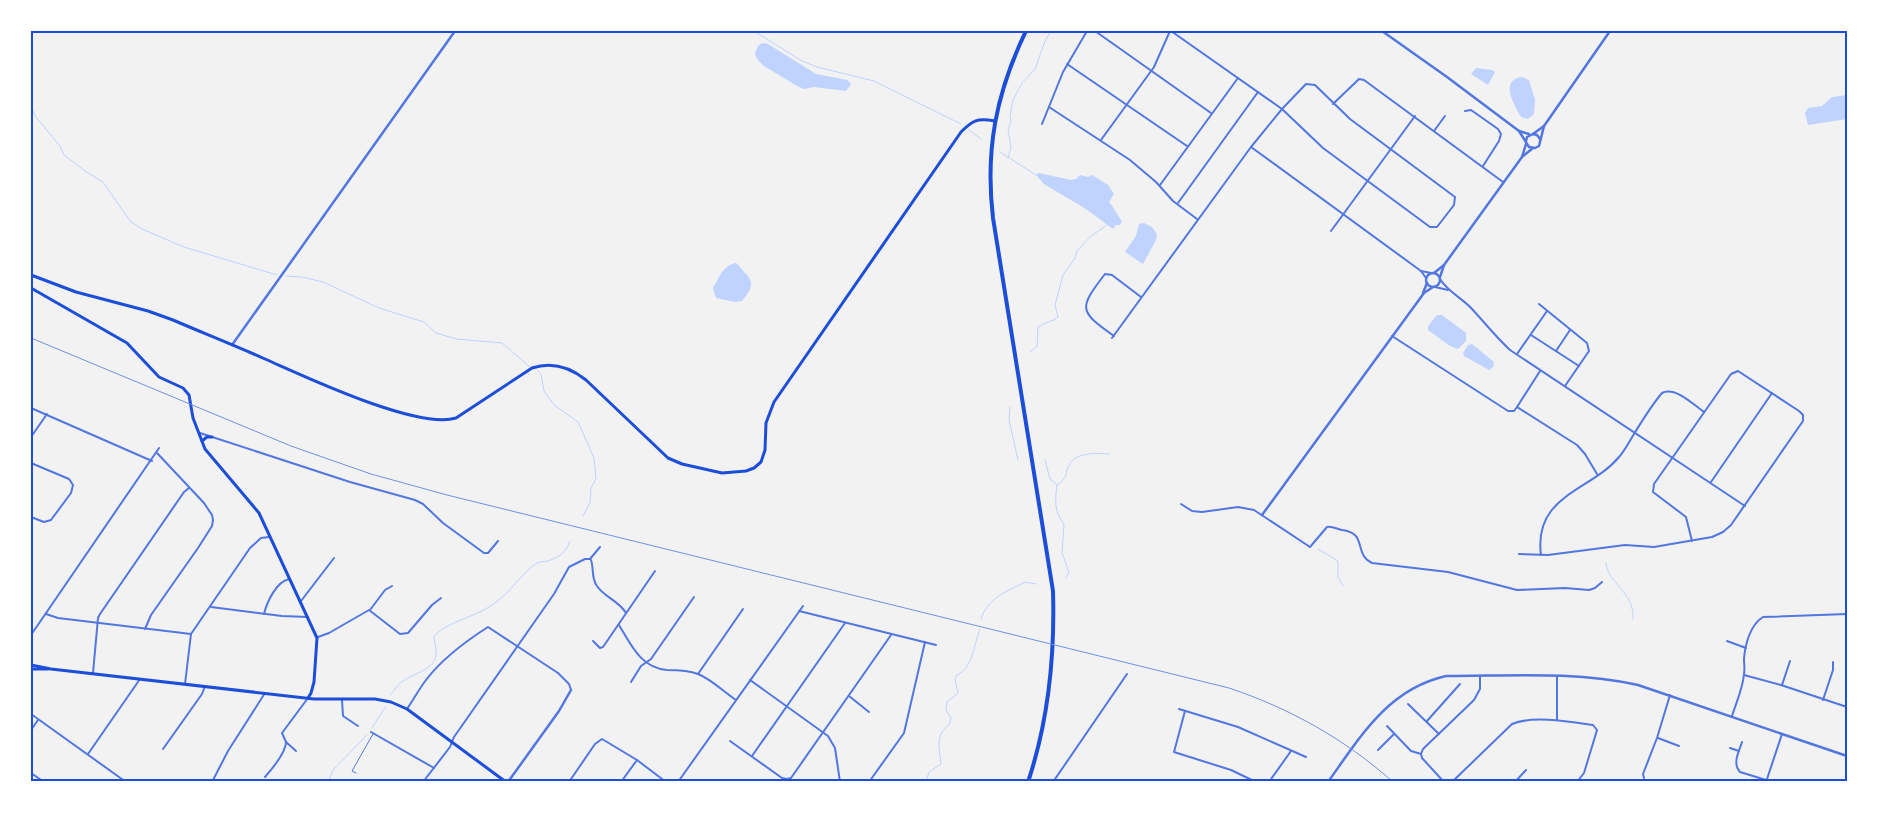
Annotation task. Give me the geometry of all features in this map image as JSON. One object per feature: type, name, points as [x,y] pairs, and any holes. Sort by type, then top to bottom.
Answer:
[{"type":"main road","points":[[1026,31],[1006,79],[995,121],[990,176],[993,218],[1053,592],[1054,639],[1046,716],[1038,752],[1028,782]]},
{"type":"main road","points":[[31,275],[76,292],[148,311],[346,394],[395,410],[441,421],[448,421],[464,414],[532,368],[542,365],[562,366],[578,373],[668,458],[682,464],[722,473],[746,471],[758,465],[763,459],[766,423],[774,402],[961,132],[978,119],[995,121]]},
{"type":"main road","points":[[31,288],[127,343],[160,377],[185,390],[190,398],[191,409],[205,449],[259,513],[317,638],[314,682],[308,698]]},
{"type":"main road","points":[[201,441],[206,437],[212,436]]},
{"type":"main road","points":[[31,665],[51,669]]},
{"type":"main road","points":[[31,669],[93,673],[308,698],[375,699],[391,702],[407,709],[507,782]]},
{"type":"street","points":[[232,345],[455,31]]},
{"type":"street","points":[[1042,124],[1067,64],[1087,31]]},
{"type":"street","points":[[1095,31],[1211,113]]},
{"type":"street","points":[[1101,140],[1151,71],[1170,31],[1282,109],[1323,148],[1366,182],[1430,227],[1437,227],[1454,205],[1455,197],[1350,119],[1315,85],[1306,84],[1282,109],[1251,147],[1113,337],[1092,321],[1086,311],[1090,295],[1105,274],[1112,275],[1141,298]]},
{"type":"street","points":[[1382,31],[1519,131],[1526,142],[1533,148]]},
{"type":"street","points":[[1262,515],[1424,294],[1439,284],[1444,265],[1522,157],[1533,148],[1539,146],[1544,126],[1610,31]]},
{"type":"street","points":[[1067,64],[1187,146]]},
{"type":"street","points":[[1160,186],[1187,146],[1238,78]]},
{"type":"street","points":[[1333,104],[1359,79],[1364,80],[1504,182]]},
{"type":"street","points":[[1177,204],[1258,92]]},
{"type":"street","points":[[1049,107],[1140,167],[1177,204],[1197,219]]},
{"type":"street","points":[[1465,111],[1470,110],[1498,129],[1501,134],[1500,141],[1482,166]]},
{"type":"street","points":[[1331,231],[1415,116]]},
{"type":"street","points":[[1434,131],[1445,116]]},
{"type":"street","points":[[1522,157],[1526,142],[1532,134],[1544,126]]},
{"type":"street","points":[[1519,131],[1538,136],[1540,140]]},
{"type":"street","points":[[1251,147],[1421,271],[1427,283],[1424,294]]},
{"type":"street","points":[[1426,278],[1444,265]]},
{"type":"street","points":[[1421,271],[1432,273],[1440,278],[1448,290]]},
{"type":"street","points":[[1427,283],[1434,287],[1448,290],[1463,300],[1499,339],[1517,354],[1745,506]]},
{"type":"street","points":[[1539,304],[1588,343],[1590,348],[1565,386]]},
{"type":"street","points":[[1517,354],[1547,311]]},
{"type":"street","points":[[1556,351],[1570,329]]},
{"type":"street","points":[[1531,335],[1579,366]]},
{"type":"street","points":[[1392,336],[1505,410],[1514,411],[1540,370]]},
{"type":"street","points":[[1519,554],[1541,556],[1625,545],[1654,547],[1692,541],[1712,537],[1723,532],[1731,525],[1745,506],[1803,423],[1801,412],[1742,373],[1734,372],[1731,374],[1654,484],[1654,492],[1686,517],[1692,541]]},
{"type":"street","points":[[1541,556],[1539,546],[1541,531],[1551,512],[1567,494],[1621,456],[1659,396],[1666,391],[1676,393],[1704,412]]},
{"type":"street","points":[[1711,482],[1772,393]]},
{"type":"street","points":[[1517,407],[1577,446],[1598,474]]},
{"type":"street","points":[[31,408],[152,461]]},
{"type":"street","points":[[31,436],[47,414]]},
{"type":"street","points":[[198,432],[350,482],[415,500],[423,504],[443,523],[484,553],[488,553],[498,541]]},
{"type":"street","points":[[31,635],[152,461],[159,448]]},
{"type":"street","points":[[145,629],[151,615],[212,526],[212,515],[157,453]]},
{"type":"street","points":[[31,463],[69,479],[73,485],[71,493],[52,520],[44,522],[31,517]]},
{"type":"street","points":[[93,673],[98,618],[103,608],[189,488]]},
{"type":"street","points":[[1181,504],[1192,512],[1238,507],[1254,510],[1310,547],[1326,527],[1349,531],[1358,538],[1365,559],[1373,563],[1448,572],[1517,590],[1565,588],[1589,590],[1602,582]]},
{"type":"street","points":[[185,684],[191,634],[250,548],[261,538],[271,537]]},
{"type":"street","points":[[423,782],[453,743],[458,732],[554,594],[569,566],[585,559],[590,559],[600,547]]},
{"type":"street","points":[[301,601],[334,558]]},
{"type":"street","points":[[590,559],[597,587],[619,604],[626,613]]},
{"type":"street","points":[[593,641],[601,648],[619,625],[655,571]]},
{"type":"street","points":[[264,614],[266,606],[278,585],[282,581],[291,579]]},
{"type":"street","points":[[317,638],[369,610],[385,590],[392,586]]},
{"type":"street","points":[[631,682],[641,666],[647,663],[694,597]]},
{"type":"street","points":[[369,610],[387,625],[404,635],[441,598]]},
{"type":"street","points":[[678,782],[803,606]]},
{"type":"street","points":[[211,607],[302,618],[308,617]]},
{"type":"street","points":[[698,674],[743,609]]},
{"type":"street","points":[[799,611],[936,645]]},
{"type":"street","points":[[46,614],[58,618],[98,624],[191,634]]},
{"type":"street","points":[[1732,716],[1744,675],[1746,648],[1754,626],[1763,617],[1847,614]]},
{"type":"street","points":[[752,756],[845,623]]},
{"type":"street","points":[[619,625],[630,646],[647,663],[659,668],[698,674],[736,700]]},
{"type":"street","points":[[407,709],[434,671],[488,627],[558,673],[569,684],[571,690],[559,711],[507,782]]},
{"type":"street","points":[[730,741],[782,778],[791,778],[822,731],[891,635]]},
{"type":"street","points":[[1727,641],[1746,648]]},
{"type":"street","points":[[869,782],[904,733],[925,642]]},
{"type":"street","points":[[1782,685],[1790,661]]},
{"type":"street","points":[[1823,700],[1833,670],[1833,662]]},
{"type":"street","points":[[1052,782],[1127,674]]},
{"type":"street","points":[[1744,675],[1782,685],[1847,707]]},
{"type":"street","points":[[1328,782],[1377,716],[1413,687],[1429,680],[1446,676],[1610,678],[1638,685],[1847,756]]},
{"type":"street","points":[[1444,782],[1422,758],[1421,754],[1423,749],[1474,700],[1480,689],[1480,676]]},
{"type":"street","points":[[1557,676],[1557,720]]},
{"type":"street","points":[[88,754],[140,679]]},
{"type":"street","points":[[750,680],[822,731],[831,741],[835,748],[840,782]]},
{"type":"street","points":[[1427,721],[1460,684]]},
{"type":"street","points":[[164,749],[202,694],[205,686]]},
{"type":"street","points":[[212,782],[228,751],[265,693]]},
{"type":"street","points":[[849,696],[869,712]]},
{"type":"street","points":[[1644,778],[1643,774],[1658,738],[1670,696]]},
{"type":"street","points":[[296,751],[286,742],[282,733],[308,698]]},
{"type":"street","points":[[342,700],[343,716],[358,726]]},
{"type":"street","points":[[1408,704],[1439,734]]},
{"type":"street","points":[[1179,709],[1238,727],[1306,757]]},
{"type":"street","points":[[1185,710],[1174,752],[1231,770],[1256,782]]},
{"type":"street","points":[[31,714],[126,782]]},
{"type":"street","points":[[31,730],[38,720]]},
{"type":"street","points":[[1452,782],[1512,724],[1521,721],[1557,720],[1593,725],[1597,730],[1584,773],[1577,782]]},
{"type":"street","points":[[1387,726],[1411,751],[1421,754]]},
{"type":"street","points":[[372,733],[434,768]]},
{"type":"street","points":[[1378,750],[1394,734]]},
{"type":"street","points":[[1742,742],[1735,762],[1737,769],[1740,772],[1766,781],[1782,734]]},
{"type":"street","points":[[1658,738],[1679,746]]},
{"type":"street","points":[[569,782],[595,744],[602,739],[636,760],[666,782]]},
{"type":"street","points":[[265,777],[278,762],[286,742]]},
{"type":"street","points":[[1730,748],[1739,751]]},
{"type":"street","points":[[1269,782],[1291,751]]},
{"type":"street","points":[[621,782],[636,760]]},
{"type":"street","points":[[1515,782],[1526,770]]},
{"type":"street","points":[[31,772],[44,782]]},
{"type":"lane","points":[[356,774],[352,771],[372,733]]},
{"type":"water","points":[[762,43],[768,44],[816,74],[847,80],[851,84],[846,91],[814,87],[804,89],[797,86],[764,66],[757,59],[755,53],[758,46]]},
{"type":"water","points":[[1476,68],[1495,72],[1488,85],[1471,74]]},
{"type":"water","points":[[1522,77],[1529,80],[1535,100],[1534,114],[1528,119],[1521,117],[1510,94],[1511,83],[1515,79]]},
{"type":"water","points":[[1847,95],[1847,119],[1808,125],[1805,113],[1808,108],[1822,106],[1832,97]]},
{"type":"water","points":[[1039,173],[1071,180],[1076,179],[1080,175],[1088,177],[1092,175],[1108,185],[1114,194],[1109,202],[1122,221],[1120,225],[1116,225],[1113,229],[1086,209],[1044,184],[1036,175]]},
{"type":"water","points":[[1144,223],[1152,227],[1157,234],[1156,240],[1143,264],[1125,252],[1136,236],[1139,224]]},
{"type":"water","points":[[736,263],[750,280],[751,287],[742,301],[735,302],[716,298],[713,288],[719,276],[728,266]]},
{"type":"water","points":[[1437,315],[1442,315],[1466,333],[1466,341],[1458,349],[1450,346],[1428,330],[1428,326]]},
{"type":"water","points":[[1472,344],[1494,362],[1493,367],[1489,370],[1464,356],[1463,353],[1468,345]]},
{"type":"waterway","points":[[754,31],[802,61],[817,67],[874,81],[961,124]]},
{"type":"waterway","points":[[1008,158],[1011,147],[1008,130],[1013,100],[1022,83],[1035,69],[1045,41],[1051,31]]},
{"type":"waterway","points":[[31,107],[36,117],[60,146],[64,155],[103,182],[130,221],[142,229],[184,247],[277,275]]},
{"type":"waterway","points":[[969,130],[981,139]]},
{"type":"waterway","points":[[1000,152],[1036,175]]},
{"type":"waterway","points":[[1030,352],[1037,346],[1038,327],[1058,317],[1055,305],[1063,275],[1075,258],[1077,251],[1091,236],[1107,225]]},
{"type":"waterway","points":[[286,276],[302,277],[323,282],[379,308],[424,322],[436,333],[456,339],[502,343],[530,367]]},
{"type":"waterway","points":[[538,371],[541,374],[544,391],[554,405],[578,422],[594,458],[596,479],[591,488],[590,503],[583,516]]},
{"type":"waterway","points":[[1010,407],[1009,420],[1018,460]]},
{"type":"waterway","points":[[1057,485],[1065,478],[1069,465],[1076,458],[1087,454],[1109,454]]},
{"type":"waterway","points":[[1045,460],[1050,479],[1057,485],[1056,506],[1058,515],[1064,524],[1062,553],[1069,572],[1066,578]]},
{"type":"waterway","points":[[390,695],[401,683],[424,670],[433,662],[436,657],[434,636],[447,626],[492,605],[531,567],[562,554],[570,541]]},
{"type":"waterway","points":[[1318,549],[1338,561],[1338,577],[1343,586]]},
{"type":"waterway","points":[[1606,563],[1611,576],[1630,602],[1633,619]]},
{"type":"waterway","points":[[981,619],[993,600],[1005,592],[1025,582],[1036,584]]},
{"type":"waterway","points":[[926,782],[929,772],[941,764],[939,748],[941,733],[949,725],[951,718],[946,710],[947,702],[958,693],[955,679],[970,661],[980,629]]},
{"type":"waterway","points":[[372,728],[386,706]]},
{"type":"waterway","points":[[328,782],[333,770],[367,735]]},
{"type":"railway","points":[[31,338],[291,446],[371,474],[447,495],[1229,688],[1273,705],[1316,726],[1356,752],[1393,782]]}]
